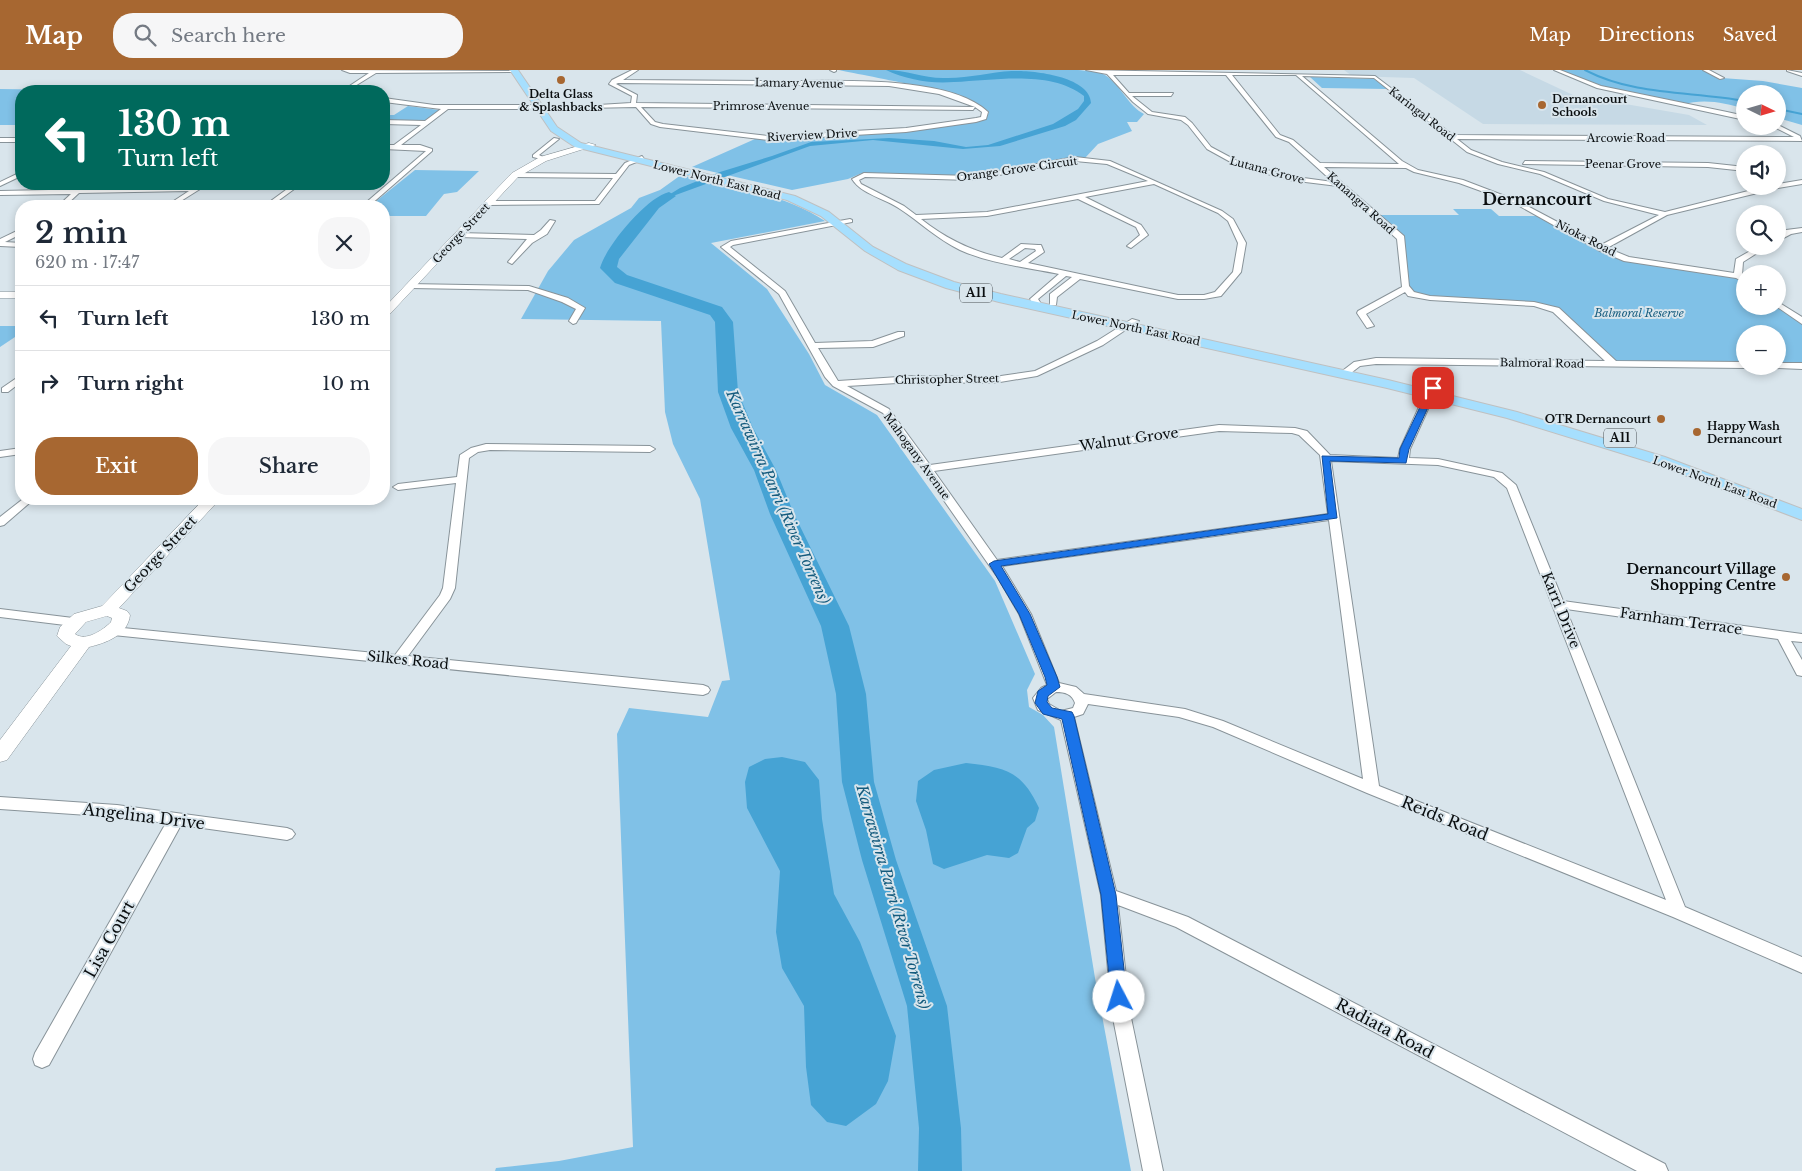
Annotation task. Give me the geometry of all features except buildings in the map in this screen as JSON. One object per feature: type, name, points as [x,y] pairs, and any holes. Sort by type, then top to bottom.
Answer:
[{"type":"main road","name":"Lower North East Road","points":[[516,71],[545,108],[568,132],[588,146]]},
{"type":"main road","name":"Lower North East Road","points":[[535,83],[556,132],[572,142],[744,183],[796,200],[844,222],[869,249],[912,271],[972,292],[1036,303],[1431,391],[1514,407],[1612,436],[1693,463],[1802,504]]},
{"type":"main road","name":"Lower North East Road","points":[[1036,303],[1053,303],[1132,324]]},
{"type":"main road","name":"Lower North East Road","points":[[1431,391],[1627,450],[1728,485],[1802,515]]},
{"type":"street","points":[[635,105],[635,96],[612,84],[636,70]]},
{"type":"street","name":"Karingal Road","points":[[1088,70],[1109,73],[1297,74],[1375,77],[1469,151],[1500,163],[1542,173],[1606,200],[1665,214]]},
{"type":"street","points":[[1344,70],[1352,76]]},
{"type":"street","points":[[1556,70],[1598,87],[1682,105],[1711,108],[1736,115]]},
{"type":"street","points":[[1705,70],[1722,78]]},
{"type":"street","points":[[1789,70],[1802,75]]},
{"type":"street","points":[[344,71],[516,71]]},
{"type":"street","points":[[354,85],[375,72]]},
{"type":"street","name":"Lutana Grove","points":[[1109,73],[1148,112],[1182,118],[1189,122],[1206,146],[1225,159],[1266,172],[1308,182],[1340,184]]},
{"type":"street","name":"Kanangra Road","points":[[1228,74],[1278,136],[1291,141],[1401,238],[1406,288]]},
{"type":"street","name":"Nioka Road","points":[[1297,74],[1400,162],[1416,171],[1461,182],[1516,202],[1601,248],[1627,259],[1736,278]]},
{"type":"street","name":"Lamary Avenue","points":[[614,82],[889,84],[929,90],[971,102],[981,108]]},
{"type":"street","points":[[1130,94],[1171,94]]},
{"type":"street","name":"Primrose Avenue","points":[[390,101],[447,107],[545,108],[635,105],[981,108]]},
{"type":"street","name":"Riverview Drive","points":[[635,105],[653,123],[662,126],[768,138],[919,128],[984,118],[985,112],[981,108]]},
{"type":"street","points":[[396,147],[447,107]]},
{"type":"street","points":[[390,122],[426,123]]},
{"type":"street","points":[[1786,131],[1802,139]]},
{"type":"street","name":"Arcowie Road","points":[[1450,137],[1802,139]]},
{"type":"street","points":[[543,159],[535,156],[556,139]]},
{"type":"street","points":[[0,140],[15,140]]},
{"type":"street","name":"George Street","points":[[390,308],[515,175],[572,142]]},
{"type":"street","name":"George Street","points":[[543,159],[588,146]]},
{"type":"street","points":[[390,147],[426,148],[430,150],[390,184]]},
{"type":"street","name":"Orange Grove Circuit","points":[[1092,157],[1154,182],[1220,212],[1230,220],[1242,243],[1237,272],[1218,294],[1204,297],[1178,297],[1020,265],[962,248],[932,232],[884,196],[859,184],[855,179],[864,175],[971,178],[1054,162],[1092,157]]},
{"type":"street","points":[[489,203],[597,203],[627,164],[639,159]]},
{"type":"street","name":"Peenar Grove","points":[[1500,163],[1708,165],[1736,168]]},
{"type":"street","points":[[1319,165],[1408,166]]},
{"type":"street","points":[[515,175],[619,176]]},
{"type":"street","points":[[0,184],[15,177]]},
{"type":"street","points":[[914,217],[987,214],[1154,182]]},
{"type":"street","points":[[1788,184],[1802,182]]},
{"type":"street","points":[[0,193],[108,190]]},
{"type":"street","points":[[179,200],[194,190]]},
{"type":"street","points":[[275,200],[290,190]]},
{"type":"street","points":[[372,200],[384,190]]},
{"type":"street","points":[[68,200],[78,192]]},
{"type":"street","points":[[1601,248],[1665,214],[1741,195]]},
{"type":"street","points":[[1080,197],[1139,226],[1144,235],[1131,246]]},
{"type":"street","points":[[512,262],[534,237],[544,232],[552,222]]},
{"type":"street","name":"Mahogany Avenue","points":[[844,222],[731,243],[725,248],[782,293],[830,377],[836,384],[886,411],[994,564],[1025,614],[1054,687]]},
{"type":"street","points":[[1786,234],[1801,231]]},
{"type":"street","points":[[0,243],[15,234]]},
{"type":"street","points":[[458,235],[534,237]]},
{"type":"street","points":[[0,243],[15,244]]},
{"type":"street","points":[[1003,260],[1024,246],[1038,247],[1040,252],[1020,265]]},
{"type":"street","points":[[1740,265],[1739,261],[1749,255]]},
{"type":"street","points":[[1036,303],[1064,274]]},
{"type":"street","points":[[1053,303],[1053,296],[1077,276]]},
{"type":"street","points":[[411,286],[529,288],[566,300],[581,308],[573,321]]},
{"type":"street","points":[[1370,326],[1361,313],[1406,288],[1411,294],[1430,298],[1534,304],[1556,310],[1614,364]]},
{"type":"street","points":[[0,294],[15,295]]},
{"type":"street","points":[[390,299],[398,299]]},
{"type":"street","points":[[1786,310],[1802,321]]},
{"type":"street","points":[[1791,314],[1802,314]]},
{"type":"street","name":"Christopher Street","points":[[836,384],[914,379],[994,380],[1037,373],[1132,324]]},
{"type":"street","points":[[814,346],[873,344],[901,334]]},
{"type":"street","name":"Balmoral Road","points":[[1347,371],[1362,362],[1376,361],[1736,365]]},
{"type":"street","points":[[1786,366],[1802,366]]},
{"type":"street","points":[[5,390],[15,382]]},
{"type":"street","points":[[1403,461],[1405,449],[1431,391]]},
{"type":"street","name":"Walnut Grove","points":[[927,469],[1219,428],[1292,430],[1303,433],[1325,456]]},
{"type":"street","points":[[399,659],[440,604],[449,588],[464,457],[477,449],[486,447],[650,449]]},
{"type":"street","points":[[0,454],[15,452]]},
{"type":"street","points":[[1325,456],[1372,789]]},
{"type":"street","name":"Karri Drive","points":[[1325,456],[1438,462],[1498,475],[1512,487],[1679,912]]},
{"type":"street","points":[[398,487],[462,479]]},
{"type":"street","points":[[0,523],[22,505]]},
{"type":"street","name":"George Street","points":[[108,610],[206,505]]},
{"type":"street","points":[[994,564],[1334,516]]},
{"type":"street","name":"Farnham Terrace","points":[[1559,604],[1802,638]]},
{"type":"street","points":[[108,610],[121,615],[120,624],[113,631],[102,637],[83,642],[69,639],[66,636],[66,631],[73,622],[89,614],[108,610]]},
{"type":"street","points":[[0,613],[73,622]]},
{"type":"street","name":"Silkes Road","points":[[113,631],[703,690]]},
{"type":"street","points":[[1782,635],[1802,672]]},
{"type":"street","points":[[0,755],[83,642]]},
{"type":"street","points":[[1054,687],[1069,689],[1081,698],[1081,707],[1074,714],[1067,716],[1048,711],[1041,703],[1042,694],[1054,687]]},
{"type":"street","name":"Reids Road","points":[[1081,698],[1180,712],[1218,724],[1372,789],[1679,912],[1802,965]]},
{"type":"street","points":[[1067,716],[1109,895],[1121,1013],[1153,1171]]},
{"type":"street","name":"Angelina Drive","points":[[0,803],[68,806],[287,834]]},
{"type":"street","name":"Lisa Court","points":[[42,1059],[176,820]]},
{"type":"street","name":"Radiata Road","points":[[1109,895],[1182,922],[1658,1171]]},
{"type":"shaded area","points":[[886,70],[943,78],[1012,71],[1059,76],[1081,86],[1088,94],[1091,103],[1076,120],[1065,126],[1000,146],[963,149],[873,140],[810,146],[673,196],[657,206],[641,221],[646,209],[680,188],[720,172],[811,142],[889,138],[934,141],[966,147],[988,145],[1053,124],[1078,109],[1084,101],[1084,96],[1071,88],[1039,80],[1022,78],[937,82],[911,79]]},
{"type":"shaded area","name":"Dernancourt Schools","points":[[1344,70],[1520,70],[1573,95],[1689,115],[1707,125],[1483,124],[1414,78],[1352,76]]},
{"type":"shaded area","points":[[782,757],[805,762],[819,780],[822,819],[834,894],[860,942],[896,1036],[888,1081],[876,1104],[846,1126],[827,1122],[811,1105],[806,1067],[804,1006],[782,968],[776,932],[780,871],[747,808],[745,782],[749,767],[765,759]]},
{"type":"shaded area","points":[[966,763],[1002,769],[1011,773],[1026,786],[1039,808],[1035,821],[1027,828],[1018,853],[1009,858],[987,855],[944,869],[933,864],[926,830],[916,801],[918,781],[934,770]]},
{"type":"green space","points":[[839,70],[1092,71],[1111,79],[1133,106],[1144,114],[1137,122],[1127,122],[1132,131],[1098,144],[1085,158],[1053,160],[969,176],[862,173],[848,179],[792,190],[692,167],[755,139],[906,132],[979,121],[986,119],[989,112],[979,105],[942,92]]},
{"type":"green space","points":[[1556,70],[1705,70],[1722,78],[1763,81],[1785,85],[1736,85],[1736,107],[1706,102],[1682,105],[1598,87]]},
{"type":"green space","points":[[1310,77],[1374,79],[1387,89],[1322,88]]},
{"type":"green space","points":[[1786,85],[1802,88],[1802,125],[1786,120]]},
{"type":"green space","points":[[0,89],[15,89],[15,125],[0,125]]},
{"type":"green space","points":[[408,106],[439,110],[425,122],[390,121],[390,115],[394,115]]},
{"type":"green space","points":[[415,170],[479,171],[457,192],[444,194],[426,216],[390,216],[390,200],[378,200]]},
{"type":"green space","points":[[681,175],[774,197],[809,211],[825,221],[711,243],[767,289],[809,354],[825,385],[877,415],[995,581],[1035,674],[1027,690],[1029,707],[1043,715],[1054,727],[1095,978],[1131,1171],[495,1171],[496,1168],[559,1161],[633,1147],[617,734],[629,708],[708,717],[722,681],[730,680],[700,499],[673,444],[665,412],[661,321],[521,319],[548,271],[574,240],[631,208],[639,198],[660,190]]},
{"type":"green space","name":"Balmoral Reserve","points":[[1453,209],[1491,209],[1499,216],[1543,216],[1627,259],[1736,276],[1736,315],[1786,315],[1786,311],[1802,321],[1802,366],[1786,366],[1786,325],[1736,325],[1736,365],[1614,364],[1556,310],[1534,304],[1430,298],[1411,294],[1405,286],[1401,238],[1375,215],[1459,215]]},
{"type":"green space","points":[[0,326],[15,326],[15,337],[0,347]]},
{"type":"waterway","points":[[1585,70],[1604,78],[1643,89],[1736,100]]},
{"type":"waterway","points":[[1786,111],[1802,114]]},
{"type":"waterway","name":"Karrawirra Parri (River Torrens)","points":[[669,196],[654,205],[611,258],[608,268],[621,279],[716,311],[724,322],[728,392],[742,428],[765,470],[782,514],[835,626],[851,694],[858,782],[879,860],[927,1006],[940,1128],[940,1171]]},
{"type":"place","name":"Delta Glass & Splashbacks","points":[[561,80]]},
{"type":"place","name":"Dernancourt Schools","points":[[1542,105]]},
{"type":"place","name":"OTR Dernancourt","points":[[1661,419]]},
{"type":"place","name":"Happy Wash Dernancourt","points":[[1697,432]]},
{"type":"place","name":"Dernancourt Village Shopping Centre","points":[[1786,577]]},
{"type":"district","name":"Dernancourt","points":[[1537,199]]},
{"type":"route","points":[[1119,997],[1109,895],[1067,716],[1060,716],[1043,708],[1040,698],[1042,694],[1054,687],[1051,677],[1025,614],[994,564],[1334,516],[1325,458],[1403,461],[1405,449],[1433,388]]}]
